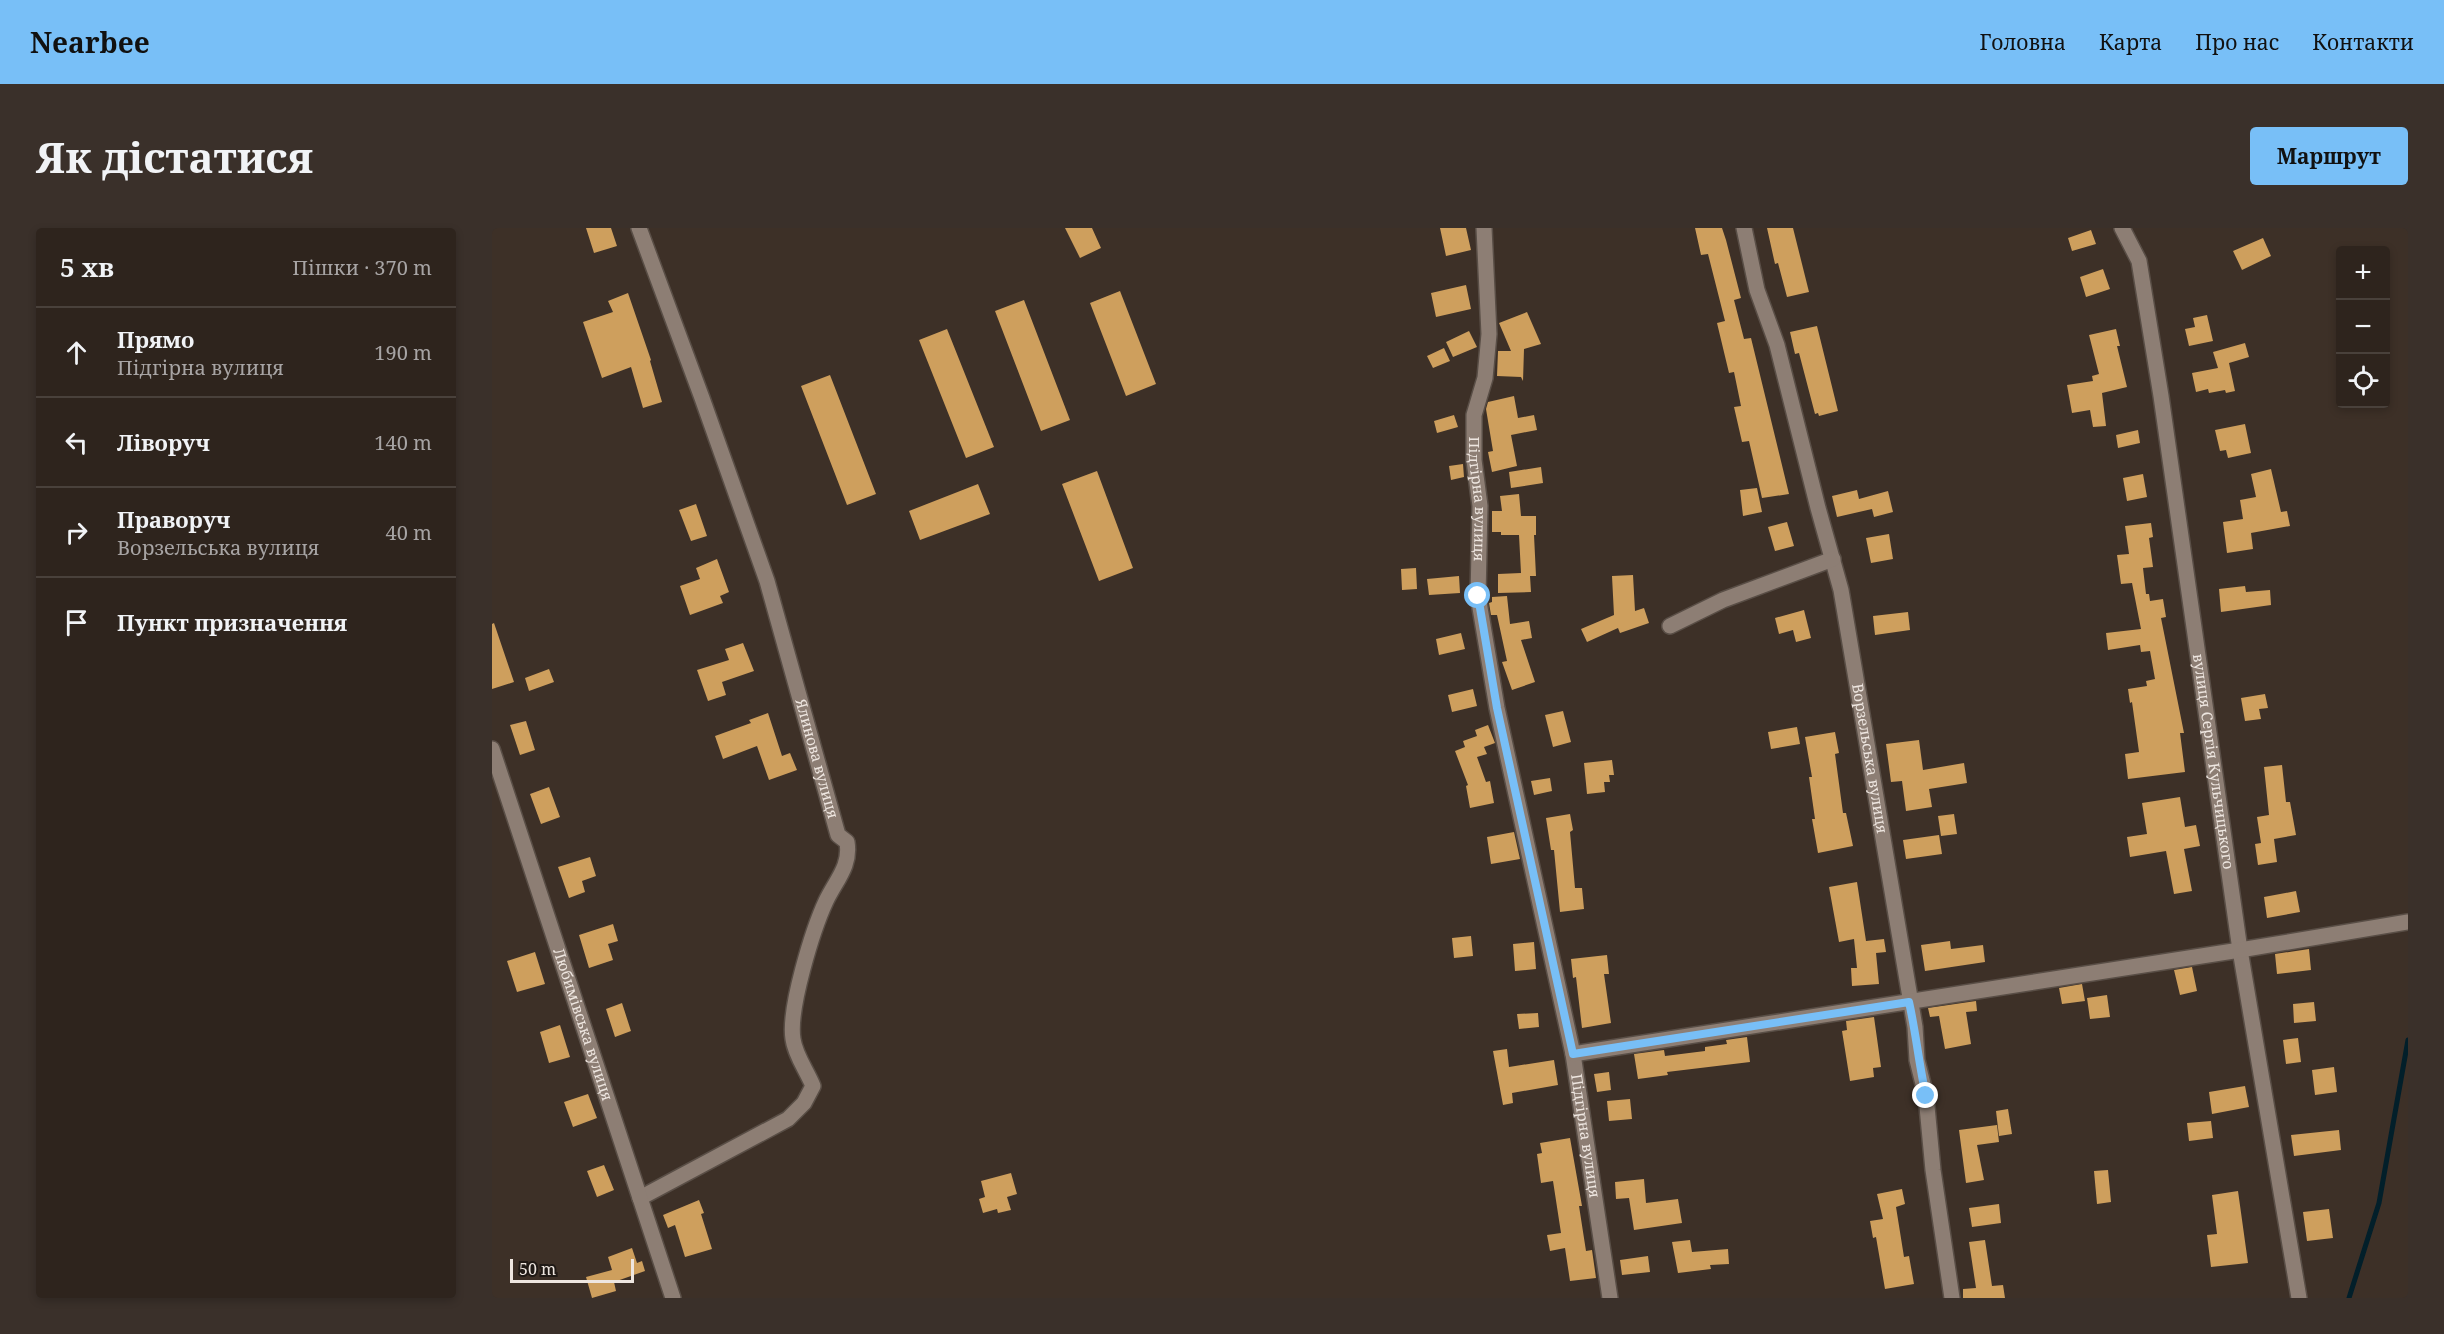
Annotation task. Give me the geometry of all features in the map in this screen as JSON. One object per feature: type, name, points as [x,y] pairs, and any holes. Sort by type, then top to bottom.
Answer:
[{"type":"street","name":"Ялинова вулиця","points":[[639,228],[767,581],[838,835],[847,842],[849,853],[844,872],[830,893],[815,928],[795,1004],[793,1039],[813,1086],[804,1103],[788,1119],[640,1198]]},
{"type":"street","name":"Підгірна вулиця","points":[[1484,228],[1489,334],[1485,378],[1474,415],[1474,460],[1480,506],[1478,596],[1497,708],[1573,1054],[1610,1298]]},
{"type":"street","name":"Ворзельська вулиця","points":[[1744,228],[1757,290],[1777,345],[1841,590],[1915,1027],[1917,1060],[1926,1096],[1933,1170],[1952,1298]]},
{"type":"street","name":"вулиця Сергія Кульчицького","points":[[2122,228],[2139,261],[2161,396],[2240,950],[2299,1298]]},
{"type":"street","points":[[1670,626],[1723,600],[1833,559]]},
{"type":"street","name":"Любимівська вулиця","points":[[492,749],[673,1298]]},
{"type":"street","points":[[1573,1054],[2408,922]]},
{"type":"building","points":[[586,228],[611,228],[617,246],[594,253]]},
{"type":"building","points":[[1065,228],[1092,228],[1101,248],[1080,258]]},
{"type":"building","points":[[1440,228],[1466,228],[1471,250],[1446,256]]},
{"type":"building","points":[[1695,228],[1722,228],[1741,298],[1734,300],[1744,339],[1751,338],[1789,494],[1762,498],[1749,441],[1742,442],[1734,407],[1741,406],[1734,372],[1729,373],[1717,323],[1725,321],[1708,254],[1701,255]]},
{"type":"building","points":[[1767,228],[1793,228],[1809,292],[1787,297],[1778,263],[1775,264]]},
{"type":"building","points":[[2091,230],[2096,244],[2072,251],[2068,238]]},
{"type":"building","points":[[2263,238],[2271,256],[2242,270],[2233,251]]},
{"type":"building","points":[[2103,269],[2110,289],[2086,297],[2080,277]]},
{"type":"building","points":[[1466,285],[1471,309],[1436,317],[1431,293]]},
{"type":"building","points":[[1120,291],[1156,384],[1126,396],[1090,303]]},
{"type":"building","points":[[628,293],[651,360],[662,402],[643,408],[631,367],[602,378],[583,322],[613,312],[608,301]]},
{"type":"building","points":[[1024,300],[1070,420],[1041,431],[995,311]]},
{"type":"building","points":[[1527,312],[1541,344],[1524,349],[1523,381],[1521,377],[1497,376],[1498,351],[1511,351],[1499,323]]},
{"type":"building","points":[[2207,315],[2213,341],[2189,346],[2185,329],[2195,327],[2193,318]]},
{"type":"building","points":[[1817,326],[1838,411],[1819,416],[1818,413],[1815,414],[1799,353],[1795,354],[1790,332]]},
{"type":"building","points":[[947,329],[994,447],[966,458],[919,340]]},
{"type":"building","points":[[2116,329],[2120,346],[2117,346],[2127,387],[2102,393],[2106,426],[2093,427],[2090,410],[2072,413],[2067,385],[2093,381],[2092,376],[2099,374],[2089,335]]},
{"type":"building","points":[[1469,331],[1477,347],[1453,357],[1446,342]]},
{"type":"building","points":[[2245,343],[2249,357],[2229,363],[2235,391],[2209,393],[2208,389],[2196,392],[2192,373],[2218,368],[2213,352]]},
{"type":"building","points":[[1444,348],[1450,361],[1433,368],[1427,356]]},
{"type":"building","points":[[830,375],[876,494],[847,505],[801,386]]},
{"type":"building","points":[[1514,396],[1518,418],[1534,415],[1537,430],[1511,435],[1517,466],[1492,472],[1488,452],[1493,451],[1486,409],[1488,402]]},
{"type":"building","points":[[1454,415],[1458,427],[1437,433],[1434,421]]},
{"type":"building","points":[[2245,424],[2251,453],[2228,458],[2226,450],[2220,451],[2215,430]]},
{"type":"building","points":[[2138,430],[2140,443],[2118,448],[2116,435]]},
{"type":"building","points":[[1463,464],[1464,477],[1451,480],[1449,466]]},
{"type":"building","points":[[1541,467],[1543,483],[1511,488],[1509,472]]},
{"type":"building","points":[[2271,469],[2281,512],[2287,511],[2290,526],[2251,533],[2253,549],[2227,553],[2223,522],[2243,519],[2240,500],[2256,497],[2251,474]]},
{"type":"building","points":[[1097,471],[1133,568],[1099,581],[1062,484]]},
{"type":"building","points":[[2143,474],[2147,497],[2127,501],[2123,478]]},
{"type":"building","points":[[978,484],[990,514],[920,540],[909,511]]},
{"type":"building","points":[[1757,488],[1762,512],[1743,516],[1740,490]]},
{"type":"building","points":[[1857,490],[1859,499],[1888,491],[1893,512],[1874,517],[1872,509],[1837,517],[1832,496]]},
{"type":"building","points":[[1519,494],[1521,516],[1536,516],[1536,535],[1534,535],[1536,576],[1530,576],[1531,592],[1498,593],[1498,574],[1521,573],[1519,535],[1501,535],[1501,532],[1492,532],[1492,511],[1502,511],[1500,496]]},
{"type":"building","points":[[696,504],[707,536],[691,541],[679,510]]},
{"type":"building","points":[[1787,522],[1794,546],[1775,551],[1768,527]]},
{"type":"building","points":[[2151,523],[2153,537],[2149,538],[2153,567],[2143,568],[2146,594],[2149,594],[2150,601],[2163,599],[2166,617],[2161,618],[2184,733],[2180,733],[2185,772],[2128,779],[2125,754],[2139,752],[2128,689],[2147,686],[2146,681],[2155,679],[2150,651],[2141,652],[2140,645],[2108,650],[2106,633],[2141,629],[2132,583],[2121,584],[2117,555],[2129,554],[2125,526]]},
{"type":"building","points":[[1889,534],[1893,559],[1871,563],[1866,538]]},
{"type":"building","points":[[717,559],[729,592],[720,596],[723,603],[690,615],[680,586],[700,579],[696,568]]},
{"type":"building","points":[[1416,568],[1417,589],[1402,590],[1401,569]]},
{"type":"building","points":[[1633,575],[1635,611],[1644,608],[1649,623],[1620,633],[1618,628],[1587,642],[1581,629],[1614,615],[1612,576]]},
{"type":"building","points":[[1459,576],[1460,593],[1429,595],[1427,579]]},
{"type":"building","points":[[2245,586],[2246,592],[2270,590],[2271,605],[2221,612],[2219,589]]},
{"type":"building","points":[[1507,596],[1510,624],[1529,621],[1532,638],[1521,640],[1535,682],[1512,690],[1502,662],[1507,661],[1497,615],[1491,615],[1489,603],[1492,602],[1492,597]]},
{"type":"building","points":[[1804,610],[1811,638],[1796,642],[1793,630],[1779,634],[1775,618]]},
{"type":"building","points":[[1908,612],[1910,630],[1875,635],[1873,616]]},
{"type":"building","points":[[494,623],[514,682],[492,689],[492,624]]},
{"type":"building","points":[[1461,633],[1465,649],[1439,655],[1436,639]]},
{"type":"building","points":[[743,643],[754,671],[722,682],[726,695],[708,701],[697,670],[729,660],[725,649]]},
{"type":"building","points":[[549,669],[554,682],[529,691],[525,678]]},
{"type":"building","points":[[1473,689],[1477,706],[1452,712],[1448,695]]},
{"type":"building","points":[[2265,694],[2268,708],[2259,709],[2261,719],[2245,721],[2241,698]]},
{"type":"building","points":[[1563,711],[1571,742],[1553,747],[1545,715]]},
{"type":"building","points":[[768,713],[782,756],[790,753],[797,770],[769,780],[757,746],[723,759],[715,736],[751,723],[749,720]]},
{"type":"building","points":[[526,721],[535,750],[520,755],[510,725]]},
{"type":"building","points":[[1488,725],[1495,743],[1484,747],[1487,754],[1477,757],[1486,782],[1490,781],[1494,803],[1470,808],[1466,786],[1468,785],[1455,751],[1465,747],[1463,741],[1477,736],[1475,730]]},
{"type":"building","points":[[1797,727],[1800,744],[1771,749],[1768,732]]},
{"type":"building","points":[[1835,732],[1839,753],[1835,754],[1843,813],[1846,813],[1853,846],[1818,853],[1812,819],[1815,819],[1809,777],[1812,777],[1805,737]]},
{"type":"building","points":[[1919,740],[1923,770],[1964,763],[1967,783],[1929,789],[1932,807],[1906,811],[1902,781],[1891,782],[1886,744]]},
{"type":"building","points":[[1612,760],[1614,775],[1609,775],[1610,782],[1604,782],[1605,792],[1587,794],[1584,763]]},
{"type":"building","points":[[2282,765],[2286,802],[2290,802],[2296,835],[2274,839],[2277,862],[2258,865],[2255,844],[2261,843],[2257,817],[2269,815],[2264,767]]},
{"type":"building","points":[[1550,778],[1552,791],[1534,795],[1531,781]]},
{"type":"building","points":[[549,787],[560,817],[541,824],[530,794]]},
{"type":"building","points":[[2180,797],[2185,827],[2196,825],[2200,846],[2184,849],[2192,891],[2174,894],[2166,851],[2130,857],[2127,837],[2147,834],[2142,803]]},
{"type":"building","points":[[1570,814],[1573,830],[1570,832],[1575,888],[1582,888],[1584,909],[1560,912],[1554,850],[1551,850],[1546,818]]},
{"type":"building","points":[[1954,814],[1957,834],[1941,836],[1938,816]]},
{"type":"building","points":[[1514,832],[1520,859],[1491,864],[1487,837]]},
{"type":"building","points":[[1939,835],[1942,854],[1906,859],[1903,840]]},
{"type":"building","points":[[590,857],[596,876],[582,881],[585,892],[569,898],[558,867]]},
{"type":"building","points":[[1857,882],[1866,941],[1884,939],[1886,952],[1876,953],[1879,984],[1852,986],[1851,968],[1857,968],[1854,939],[1839,942],[1829,887]]},
{"type":"building","points":[[2296,891],[2300,912],[2267,918],[2264,897]]},
{"type":"building","points":[[613,924],[618,941],[608,944],[613,960],[589,968],[579,935]]},
{"type":"building","points":[[1471,936],[1473,956],[1454,958],[1452,938]]},
{"type":"building","points":[[1950,941],[1951,949],[1983,945],[1985,962],[1925,971],[1921,945]]},
{"type":"building","points":[[1534,942],[1536,969],[1515,971],[1513,944]]},
{"type":"building","points":[[2309,949],[2311,970],[2277,974],[2275,954]]},
{"type":"building","points":[[535,952],[545,984],[517,992],[507,961]]},
{"type":"building","points":[[1607,955],[1609,974],[1604,974],[1611,1023],[1582,1028],[1576,977],[1573,978],[1571,959]]},
{"type":"building","points":[[2192,967],[2197,991],[2180,995],[2174,970]]},
{"type":"building","points":[[2082,984],[2085,1001],[2062,1004],[2059,988]]},
{"type":"building","points":[[2107,995],[2110,1017],[2090,1019],[2087,998]]},
{"type":"building","points":[[1976,1001],[1977,1011],[1966,1012],[1971,1044],[1945,1049],[1939,1016],[1930,1017],[1928,1008]]},
{"type":"building","points":[[2314,1002],[2316,1021],[2294,1023],[2293,1004]]},
{"type":"building","points":[[622,1003],[631,1031],[615,1037],[606,1009]]},
{"type":"building","points":[[1538,1013],[1539,1027],[1519,1029],[1517,1014]]},
{"type":"building","points":[[1874,1017],[1881,1067],[1873,1068],[1874,1077],[1850,1081],[1842,1031],[1847,1030],[1846,1021]]},
{"type":"building","points":[[560,1025],[570,1057],[549,1063],[540,1032]]},
{"type":"building","points":[[1747,1037],[1750,1062],[1667,1072],[1668,1075],[1638,1079],[1634,1054],[1664,1050],[1665,1056],[1705,1051],[1705,1047],[1727,1044],[1726,1040]]},
{"type":"building","points":[[2298,1038],[2301,1062],[2286,1064],[2283,1040]]},
{"type":"building","points":[[1507,1049],[1509,1067],[1554,1060],[1558,1085],[1512,1093],[1513,1103],[1503,1105],[1493,1051]]},
{"type":"building","points":[[2334,1067],[2337,1092],[2315,1095],[2312,1070]]},
{"type":"building","points":[[1609,1072],[1611,1090],[1597,1092],[1594,1074]]},
{"type":"building","points":[[2245,1086],[2249,1107],[2212,1114],[2209,1092]]},
{"type":"building","points":[[588,1094],[597,1118],[573,1127],[564,1102]]},
{"type":"building","points":[[1630,1099],[1632,1119],[1609,1121],[1607,1101]]},
{"type":"building","points":[[2008,1109],[2012,1134],[1999,1136],[1996,1111]]},
{"type":"building","points":[[2211,1121],[2213,1138],[2189,1141],[2187,1123]]},
{"type":"building","points":[[1997,1125],[1999,1142],[1977,1145],[1984,1180],[1966,1183],[1959,1130]]},
{"type":"building","points":[[2339,1130],[2341,1150],[2294,1156],[2291,1135]]},
{"type":"building","points":[[1570,1138],[1582,1206],[1579,1206],[1586,1251],[1592,1250],[1596,1278],[1570,1281],[1565,1248],[1550,1251],[1547,1235],[1561,1233],[1553,1181],[1541,1183],[1537,1154],[1542,1153],[1540,1143]]},
{"type":"building","points":[[604,1165],[614,1190],[597,1197],[587,1171]]},
{"type":"building","points":[[2108,1170],[2111,1202],[2097,1204],[2094,1171]]},
{"type":"building","points":[[1011,1173],[1017,1194],[1007,1197],[1011,1210],[998,1213],[997,1209],[983,1213],[979,1199],[985,1197],[981,1181]]},
{"type":"building","points":[[1644,1179],[1646,1203],[1678,1199],[1682,1223],[1634,1230],[1629,1198],[1616,1199],[1615,1182]]},
{"type":"building","points":[[1902,1189],[1905,1204],[1896,1207],[1904,1257],[1909,1256],[1914,1284],[1885,1289],[1876,1237],[1873,1238],[1870,1221],[1883,1219],[1877,1194]]},
{"type":"building","points":[[2238,1191],[2248,1263],[2211,1267],[2207,1235],[2217,1234],[2212,1195]]},
{"type":"building","points":[[699,1200],[712,1249],[685,1257],[675,1225],[668,1228],[663,1215]]},
{"type":"building","points":[[1999,1204],[2001,1223],[1972,1227],[1969,1208]]},
{"type":"building","points":[[2329,1209],[2333,1238],[2307,1241],[2303,1212]]},
{"type":"building","points":[[1690,1240],[1692,1252],[1728,1249],[1729,1264],[1710,1265],[1711,1269],[1678,1273],[1672,1242]]},
{"type":"building","points":[[1985,1240],[1992,1286],[2003,1285],[2005,1298],[1963,1298],[1963,1289],[1976,1288],[1969,1242]]},
{"type":"building","points":[[632,1248],[637,1263],[642,1261],[645,1271],[614,1282],[616,1291],[592,1298],[586,1277],[612,1270],[608,1257]]},
{"type":"building","points":[[1648,1256],[1650,1272],[1622,1275],[1620,1260]]},
{"type":"waterway","points":[[2349,1298],[2379,1203],[2408,1040]]},
{"type":"route","points":[[1478,596],[1497,708],[1573,1054],[1909,1002],[1915,1027],[1917,1060],[1926,1096]]}]
